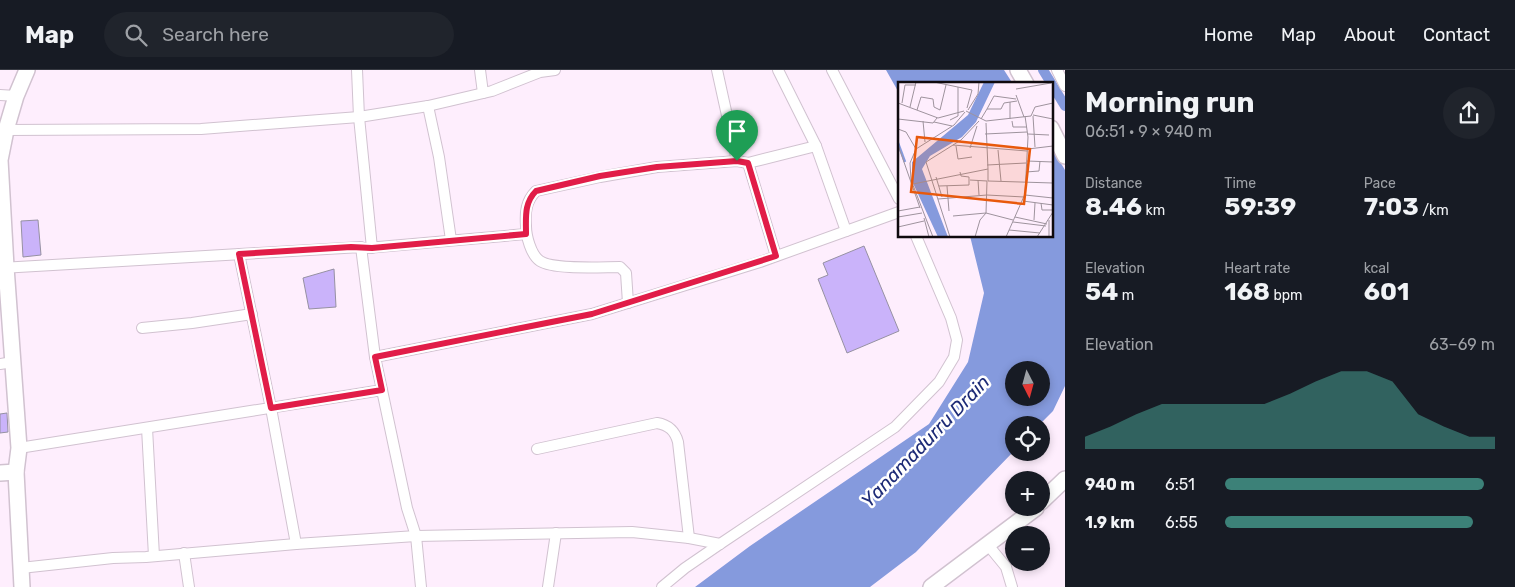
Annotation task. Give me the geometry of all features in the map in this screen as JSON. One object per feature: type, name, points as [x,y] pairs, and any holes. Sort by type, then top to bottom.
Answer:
[{"type":"main road","points":[[20,586],[21,568],[16,472],[19,448],[6,363],[0,160],[16,96],[28,70]]},
{"type":"main road","points":[[1018,70],[1025,82]]},
{"type":"main road","points":[[1052,131],[1059,150]]},
{"type":"main road","points":[[0,473],[16,472]]},
{"type":"main road","points":[[1050,493],[1065,479]]},
{"type":"main road","points":[[931,587],[1026,516]]},
{"type":"street","points":[[356,70],[372,248]]},
{"type":"street","points":[[480,70],[483,93]]},
{"type":"street","points":[[6,130],[201,128],[359,117],[428,106],[483,93],[540,72],[554,70]]},
{"type":"street","points":[[717,70],[737,161]]},
{"type":"street","points":[[778,70],[816,146],[846,231]]},
{"type":"street","points":[[832,70],[898,197]]},
{"type":"street","points":[[1057,70],[1065,86]]},
{"type":"street","points":[[0,94],[16,96]]},
{"type":"street","points":[[428,106],[439,157],[451,240]]},
{"type":"street","points":[[628,303],[626,273],[620,267],[549,266],[538,260],[526,234],[525,210],[530,197],[536,191],[600,176],[657,167],[737,161],[748,163],[816,146]]},
{"type":"street","points":[[748,163],[776,256]]},
{"type":"street","points":[[375,357],[592,314],[776,256],[898,212]]},
{"type":"street","points":[[3,268],[372,248],[526,234]]},
{"type":"street","points":[[662,587],[685,568],[720,544],[895,428],[939,382],[954,357],[957,340],[952,318],[917,238]]},
{"type":"street","points":[[361,248],[375,357],[406,508],[416,536],[421,587]]},
{"type":"street","points":[[239,254],[271,408],[296,544]]},
{"type":"street","points":[[142,328],[252,314]]},
{"type":"street","points":[[19,448],[382,390]]},
{"type":"street","points":[[537,449],[657,423],[665,424],[676,434],[678,442],[689,538]]},
{"type":"street","points":[[147,428],[154,556]]},
{"type":"street","points":[[21,568],[113,558],[416,536],[632,532],[689,538],[720,544]]},
{"type":"street","points":[[548,587],[556,533]]},
{"type":"street","points":[[988,545],[1006,567],[1012,587]]},
{"type":"street","points":[[184,553],[189,587]]},
{"type":"water","points":[[886,70],[1004,70],[1012,82],[898,82],[898,91]]},
{"type":"water","name":"Yanamadurru Drain","points":[[1052,149],[1065,170],[1065,386],[1053,411],[1048,416],[1005,416],[1005,460],[916,552],[870,587],[695,587],[750,546],[929,424],[968,362],[984,293],[970,238],[1052,238]]},
{"type":"building","points":[[38,220],[41,255],[23,257],[21,221]]},
{"type":"building","points":[[864,246],[899,331],[847,353],[818,279],[828,275],[823,263]]},
{"type":"building","points":[[334,269],[336,307],[309,309],[303,278]]},
{"type":"building","points":[[7,413],[8,432],[0,433],[0,414]]},
{"type":"waterway","points":[[1043,70],[1050,82]]},
{"type":"waterway","points":[[1052,85],[1065,106]]},
{"type":"route","points":[[737,161],[748,163],[776,256],[592,314],[375,357],[382,390],[271,408],[239,254],[351,247],[372,248],[526,234],[525,210],[530,197],[536,191],[600,176],[657,167],[737,161]]}]
